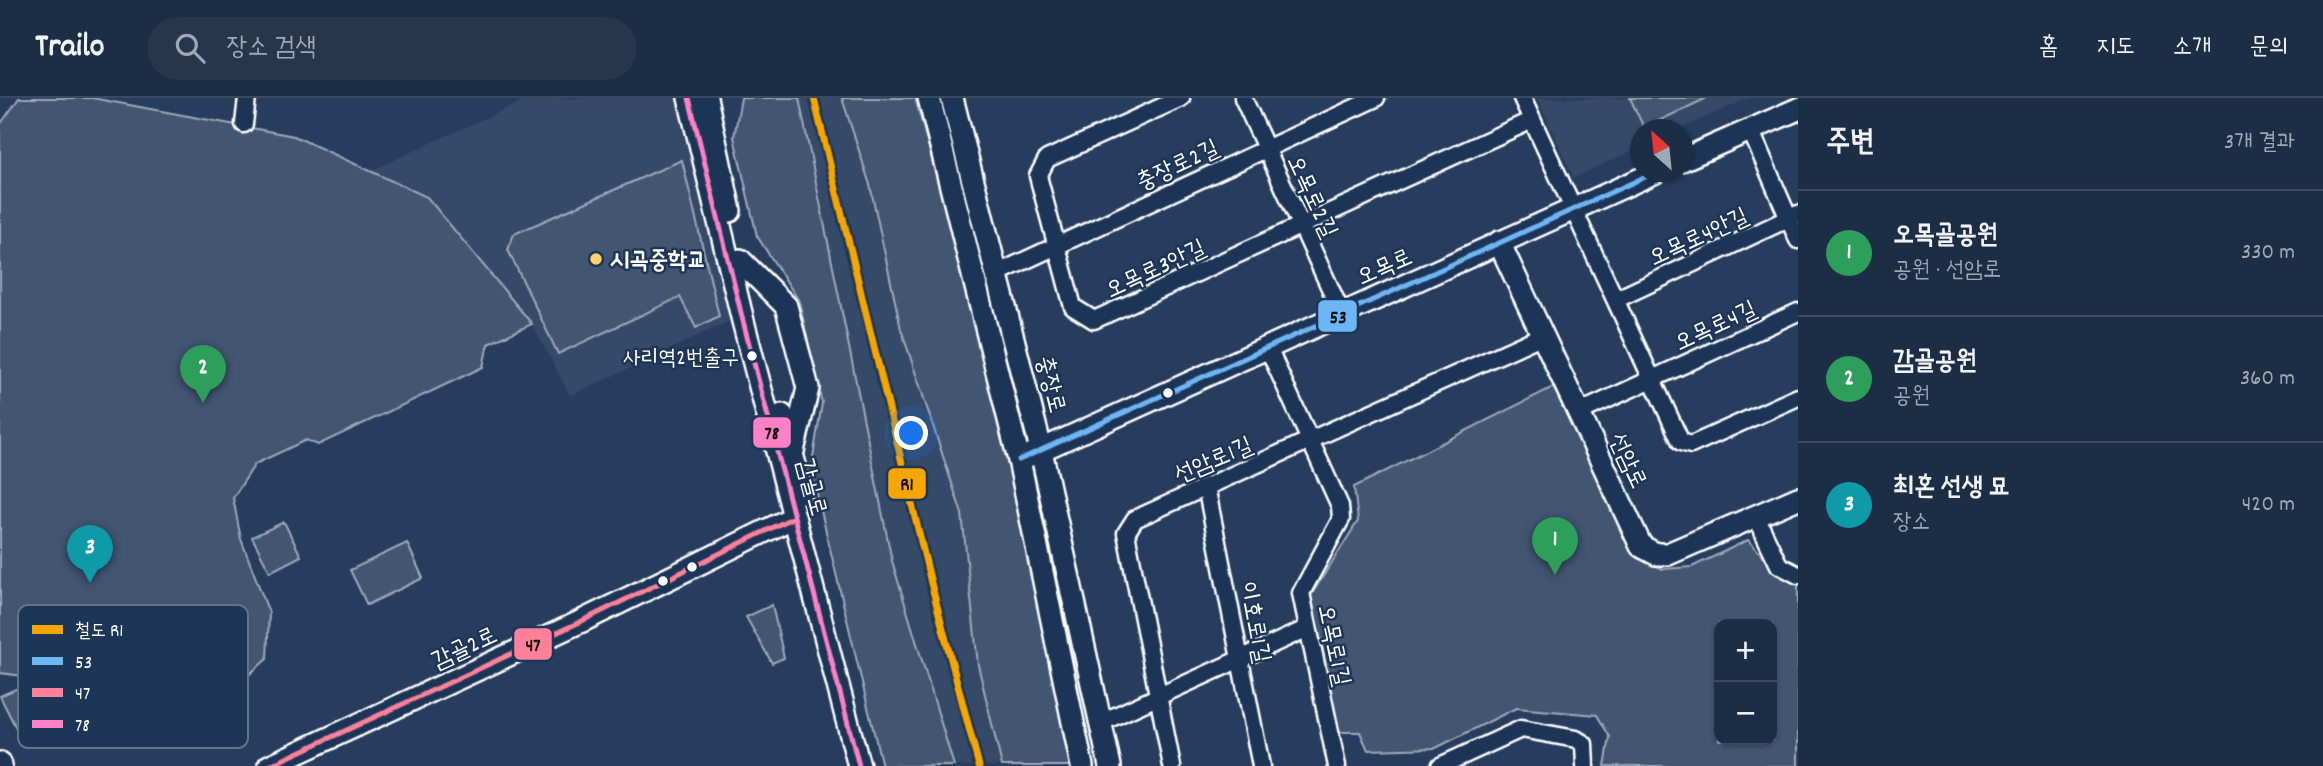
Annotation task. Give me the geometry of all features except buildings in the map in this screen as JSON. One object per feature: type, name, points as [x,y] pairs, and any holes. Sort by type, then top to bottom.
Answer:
[{"type":"street","points":[[244,124],[247,98]]},
{"type":"street","name":"감골로","points":[[689,98],[859,766]]},
{"type":"street","name":"감골로","points":[[706,98],[740,260],[793,453],[871,766]]},
{"type":"street","name":"오목로3안길","points":[[1181,98],[1047,159],[1038,176],[1073,307],[1094,320],[1532,120]]},
{"type":"street","name":"오목로2길","points":[[1243,98],[1342,314]]},
{"type":"street","name":"충장로2길","points":[[999,273],[1376,98]]},
{"type":"street","name":"오목로4길","points":[[1522,98],[1681,442],[1691,445],[1798,397]]},
{"type":"street","points":[[930,102],[954,99]]},
{"type":"street","name":"충장로","points":[[954,99],[1041,452],[1110,766]]},
{"type":"street","name":"충장로","points":[[930,102],[1019,460],[1082,766]]},
{"type":"street","points":[[1693,155],[1798,109]]},
{"type":"street","points":[[1750,129],[1793,217],[1798,240]]},
{"type":"street","name":"오목로","points":[[1019,460],[1634,182]]},
{"type":"street","name":"오목로4안길","points":[[1617,299],[1793,217]]},
{"type":"street","name":"선암로","points":[[1499,242],[1641,546],[1656,554],[1668,554],[1798,498]]},
{"type":"street","points":[[740,260],[786,306],[808,388],[793,453]]},
{"type":"street","name":"오목로4길","points":[[1651,380],[1798,312]]},
{"type":"street","name":"선암로1길","points":[[1171,766],[1126,533],[1135,519],[1310,442],[1541,335]]},
{"type":"street","name":"오목로1길","points":[[1268,348],[1340,506],[1341,519],[1301,593],[1337,766]]},
{"type":"street","points":[[1578,413],[1651,380]]},
{"type":"street","name":"이호로1길","points":[[1206,486],[1261,766]]},
{"type":"street","name":"감골2로","points":[[269,766],[582,621],[794,517]]},
{"type":"street","points":[[1756,517],[1779,565],[1798,575]]},
{"type":"street","points":[[1100,723],[1308,628]]},
{"type":"street","points":[[1440,766],[1521,729],[1576,739],[1584,744],[1585,766]]},
{"type":"shaded area","points":[[19,98],[92,98],[294,136],[427,197],[532,324],[488,344],[483,367],[318,445],[306,440],[255,464],[233,498],[241,539],[269,613],[267,659],[248,676],[248,605],[18,605],[18,675],[0,673],[0,125]]},
{"type":"shaded area","name":"시곡중학교","points":[[529,98],[676,98],[730,321],[570,396],[532,324],[427,197],[370,171]]},
{"type":"shaded area","points":[[741,98],[799,98],[892,561],[954,766],[882,766],[811,469],[822,403],[799,301],[757,236],[734,137]]},
{"type":"shaded area","points":[[799,98],[842,98],[870,185],[901,329],[962,514],[978,665],[1002,766],[954,766],[892,561]]},
{"type":"shaded area","points":[[842,98],[915,98],[995,385],[1073,766],[1002,766],[978,665],[962,514],[901,329],[870,185]]},
{"type":"shaded area","points":[[1537,98],[1749,98],[1693,123],[1693,119],[1630,119],[1630,152],[1574,178]]},
{"type":"shaded area","points":[[1630,98],[1707,98],[1663,119],[1640,119]]},
{"type":"shaded area","points":[[682,160],[719,316],[696,328],[680,297],[558,354],[508,250],[514,234]]},
{"type":"shaded area","points":[[1553,387],[1637,558],[1663,569],[1692,567],[1748,540],[1776,570],[1798,578],[1798,766],[1605,766],[1610,737],[1597,715],[1516,708],[1436,748],[1368,750],[1360,732],[1335,732],[1310,597],[1358,521],[1354,487]]},
{"type":"shaded area","points":[[284,522],[301,556],[270,572],[252,537]]},
{"type":"shaded area","points":[[407,543],[423,578],[367,605],[350,570]]},
{"type":"shaded area","points":[[772,605],[784,658],[772,663],[746,617]]},
{"type":"shaded area","points":[[18,688],[18,732],[0,696]]},
{"type":"rail line","name":"R1","points":[[814,98],[931,583],[979,766]]},
{"type":"transit line","name":"78","points":[[689,98],[743,321],[859,766]]},
{"type":"transit line","name":"53","points":[[1019,460],[1634,182]]},
{"type":"transit line","name":"47","points":[[269,766],[582,621],[794,517]]},
{"type":"place","name":"시곡중학교","points":[[596,259]]},
{"type":"place","name":"사리역2번출구","points":[[752,356]]},
{"type":"place","name":"감골공원","points":[[203,403]]},
{"type":"place","name":"오목골공원","points":[[1555,575]]},
{"type":"place","name":"최혼 선생 묘","points":[[90,583]]}]
